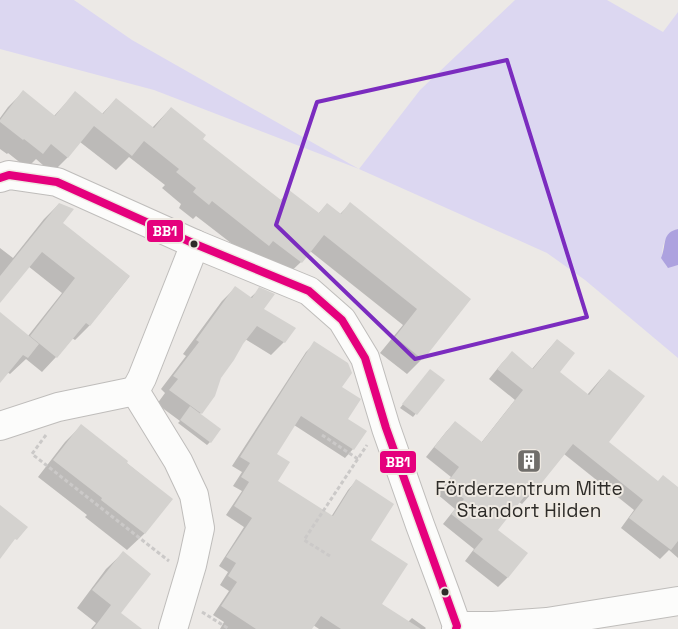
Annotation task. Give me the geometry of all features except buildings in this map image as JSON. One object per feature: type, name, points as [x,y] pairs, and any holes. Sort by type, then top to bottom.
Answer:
[{"type":"street","points":[[0,178],[9,175],[57,182],[195,244],[309,291],[342,320],[365,358],[386,428],[456,627],[547,622],[678,601]]},
{"type":"street","points":[[0,426],[58,407],[135,391],[142,378],[195,244]]},
{"type":"street","points":[[135,391],[178,461],[194,495],[200,528],[192,565],[173,629]]},
{"type":"path","points":[[37,413],[46,436],[32,454],[174,565],[183,595],[198,610],[229,629]]},
{"type":"path","points":[[330,556],[304,540],[368,445],[386,428]]},
{"type":"path","points":[[322,434],[358,459]]},
{"type":"highlighted area","points":[[507,60],[587,317],[415,359],[276,225],[317,102]]},
{"type":"shaded area","points":[[0,0],[74,0],[132,40],[359,169],[154,90],[0,49]]},
{"type":"shaded area","points":[[515,0],[607,0],[663,32],[678,12],[678,229],[667,237],[662,255],[667,267],[678,265],[678,358],[585,280],[547,253],[359,169],[420,90]]},
{"type":"shaded area","points":[[678,229],[678,265],[668,268],[661,258],[665,240],[669,233]]},
{"type":"transit line","name":"BB1","points":[[0,178],[9,175],[57,182],[195,244],[309,291],[342,320],[365,358],[386,428],[457,626],[456,629]]},
{"type":"place","name":"Förderzentrum Mitte Standort Hilden","points":[[529,461]]}]
